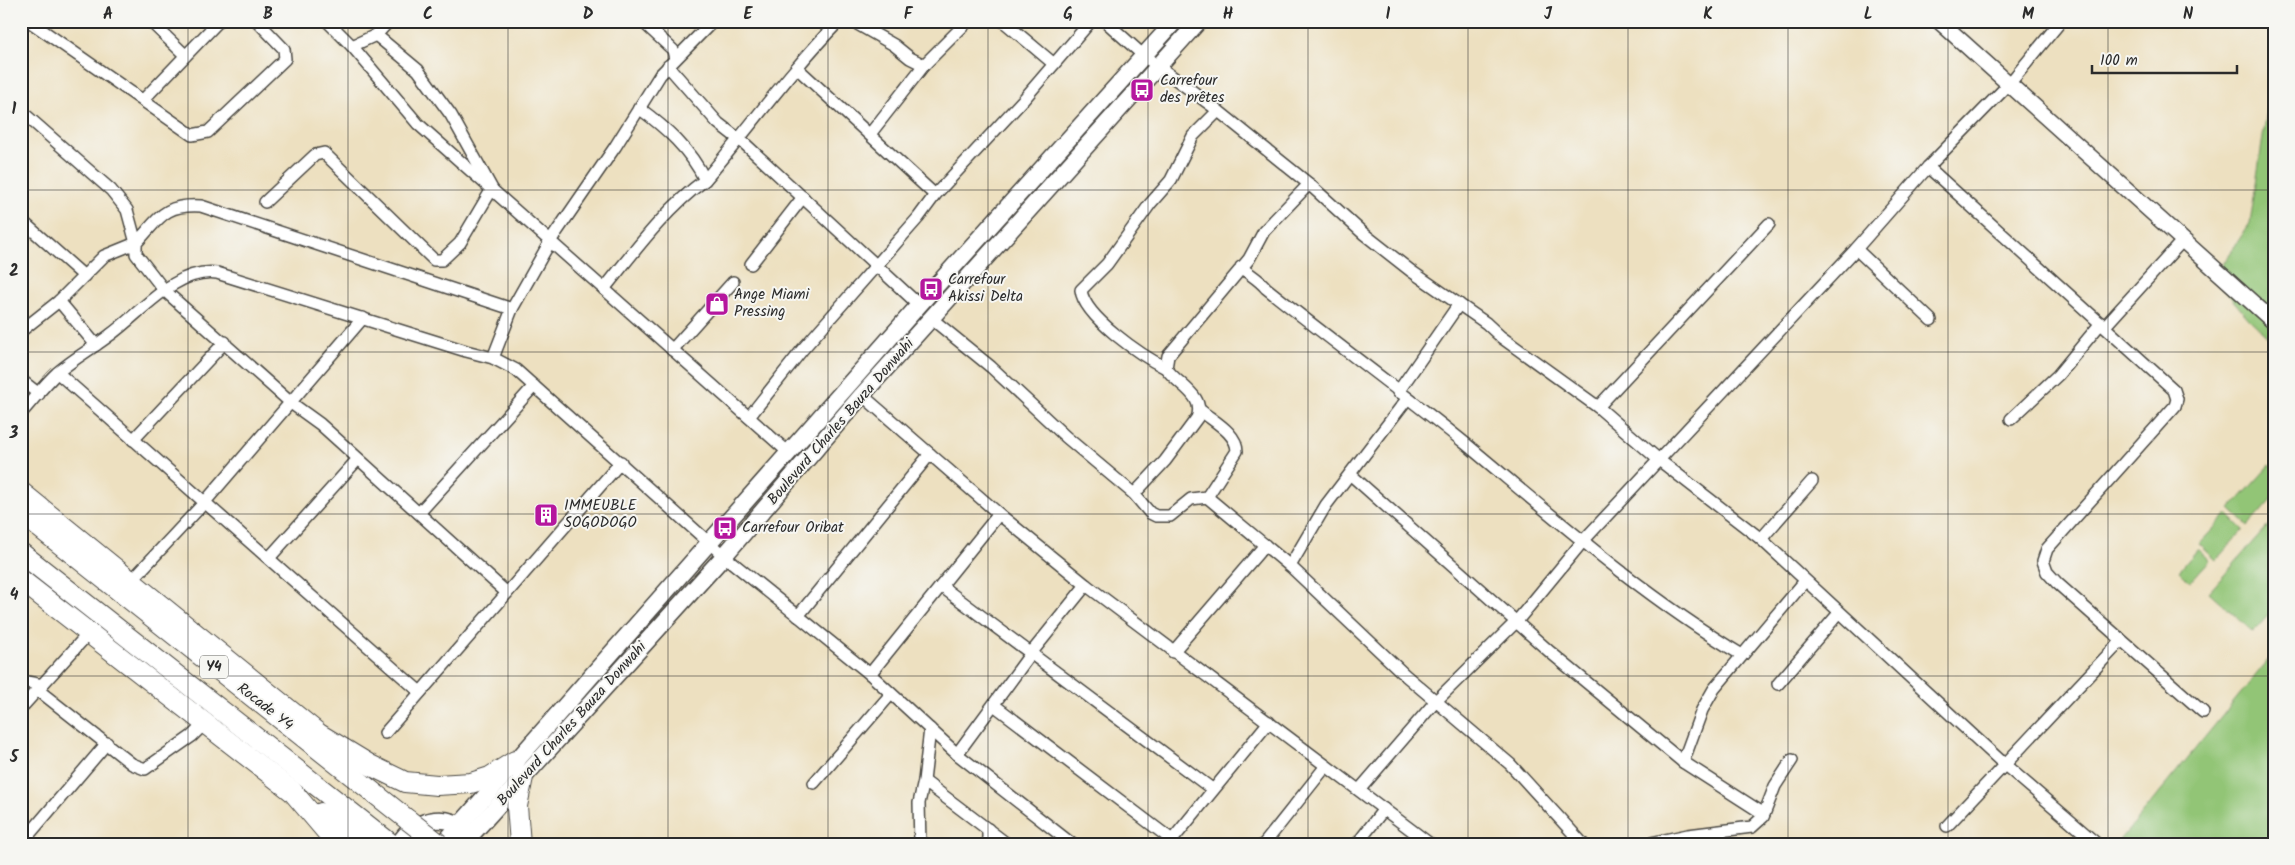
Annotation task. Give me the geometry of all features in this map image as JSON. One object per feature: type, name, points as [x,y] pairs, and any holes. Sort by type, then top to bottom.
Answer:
[{"type":"highway","points":[[21,492],[132,580],[319,734],[416,821]]},
{"type":"highway","name":"Rocade Y4","points":[[21,513],[416,821],[439,844]]},
{"type":"highway","name":"Rocade Y4","points":[[21,553],[390,843]]},
{"type":"highway","points":[[21,580],[204,724],[364,844]]},
{"type":"highway","points":[[319,734],[370,765],[405,782],[437,785],[471,782],[519,769],[520,844]]},
{"type":"highway","points":[[292,791],[337,844]]},
{"type":"main road","name":"Boulevard Charles Bauza Donwahi","points":[[443,844],[468,837],[519,769],[711,542],[919,305],[1175,21]]},
{"type":"main road","name":"Boulevard Charles Bauza Donwahi","points":[[519,769],[724,556],[862,395],[1199,21]]},
{"type":"main road","points":[[399,844],[416,821],[448,820],[468,837]]},
{"type":"street","points":[[29,21],[192,135],[208,132],[285,59],[284,49],[257,21]]},
{"type":"street","points":[[150,21],[185,55]]},
{"type":"street","points":[[143,100],[219,21]]},
{"type":"street","points":[[327,21],[352,46],[418,124],[789,453]]},
{"type":"street","points":[[352,46],[376,35],[389,21]]},
{"type":"street","points":[[642,21],[673,50],[671,63],[718,123],[739,139],[919,305]]},
{"type":"street","points":[[494,358],[512,309],[551,240],[660,74],[713,21]]},
{"type":"street","points":[[604,290],[667,216],[694,188],[706,180],[754,118],[838,21]]},
{"type":"street","points":[[852,21],[924,65]]},
{"type":"street","points":[[870,134],[924,65],[968,21]]},
{"type":"street","points":[[1003,21],[1054,64]]},
{"type":"street","points":[[749,417],[802,350],[877,265],[935,195],[1091,21]]},
{"type":"street","points":[[1105,21],[1144,56],[1218,111],[1309,184],[1364,234],[1598,407],[1659,460],[1761,539],[2005,765],[2097,844]]},
{"type":"street","points":[[1939,21],[2274,322]]},
{"type":"street","points":[[1360,789],[1436,700],[1517,621],[1583,541],[1856,249],[1928,167],[2010,83],[2058,23]]},
{"type":"street","points":[[376,35],[418,70],[451,115],[492,189]]},
{"type":"street","points":[[797,68],[935,195]]},
{"type":"street","points":[[639,108],[664,127],[696,160],[706,180]]},
{"type":"street","points":[[21,111],[111,190],[127,210],[136,243],[136,254],[164,290],[225,342],[291,403],[320,424],[506,593]]},
{"type":"street","points":[[1134,494],[1165,461],[1197,418],[1200,405],[1195,397],[1166,368],[1148,359],[1110,329],[1082,300],[1081,290],[1107,264],[1150,204],[1171,180],[1193,136],[1218,111]]},
{"type":"street","points":[[265,202],[315,155],[324,153],[434,260],[442,260],[460,243],[492,189]]},
{"type":"street","points":[[1928,167],[2174,390],[2177,399],[2175,406],[2047,549],[2043,562],[2047,572],[2057,583],[2203,712]]},
{"type":"street","points":[[1166,368],[1166,363],[1173,350],[1249,259],[1264,231],[1309,184]]},
{"type":"street","points":[[751,264],[803,197]]},
{"type":"street","points":[[21,331],[59,301],[104,256],[136,243],[170,209],[184,205],[201,206],[512,309]]},
{"type":"street","points":[[21,220],[84,276]]},
{"type":"street","points":[[1598,407],[1769,224]]},
{"type":"street","points":[[2011,419],[2058,375],[2183,240]]},
{"type":"street","points":[[1856,249],[1931,320]]},
{"type":"street","points":[[1241,267],[1457,437],[1583,541],[1694,626],[1742,655]]},
{"type":"street","points":[[21,413],[58,372],[96,345],[164,290],[189,277],[208,272],[217,273],[466,351],[494,358],[516,370],[711,542],[724,556],[870,674],[957,754],[1072,844]]},
{"type":"street","points":[[672,350],[733,282]]},
{"type":"street","points":[[59,301],[96,345]]},
{"type":"street","points":[[1290,566],[1326,505],[1350,474],[1403,396],[1459,304]]},
{"type":"street","points":[[132,580],[204,503],[363,318]]},
{"type":"street","points":[[932,319],[991,367],[1040,414],[1134,494],[1150,513],[1170,516],[1191,499],[1207,498],[1290,566],[1436,700],[1510,764],[1583,844]]},
{"type":"street","points":[[133,440],[225,342]]},
{"type":"street","points":[[58,372],[420,692]]},
{"type":"street","points":[[21,380],[39,394]]},
{"type":"street","points":[[419,513],[534,386]]},
{"type":"street","points":[[862,395],[999,514],[1086,585],[1326,766],[1360,789],[1430,844]]},
{"type":"street","points":[[1200,410],[1231,435],[1237,444],[1237,451],[1207,498]]},
{"type":"street","points":[[798,616],[930,454]]},
{"type":"street","points":[[269,558],[358,459]]},
{"type":"street","points":[[386,733],[621,462]]},
{"type":"street","points":[[1350,474],[1550,652],[1683,762],[1764,814]]},
{"type":"street","points":[[1761,539],[1812,481]]},
{"type":"street","points":[[870,674],[999,514]]},
{"type":"street","points":[[1173,652],[1265,545]]},
{"type":"street","points":[[1683,762],[1702,710],[1714,689],[1805,581]]},
{"type":"street","points":[[957,754],[1032,652],[1086,585]]},
{"type":"street","points":[[941,586],[1032,652],[1212,789]]},
{"type":"street","points":[[1778,684],[1840,613]]},
{"type":"street","points":[[21,708],[88,634]]},
{"type":"street","points":[[1947,826],[2121,641]]},
{"type":"street","points":[[21,681],[40,687],[132,764],[144,769],[192,736],[204,724]]},
{"type":"street","points":[[814,783],[891,694]]},
{"type":"street","points":[[994,705],[1171,842],[1212,789],[1269,722]]},
{"type":"street","points":[[920,844],[919,803],[924,781],[930,729]]},
{"type":"street","points":[[21,844],[107,743]]},
{"type":"street","points":[[1646,844],[1688,835],[1752,827],[1759,822],[1764,814],[1775,786],[1792,760]]},
{"type":"street","points":[[1264,844],[1326,766]]},
{"type":"street","points":[[924,781],[1007,844]]},
{"type":"street","points":[[1357,844],[1384,809]]},
{"type":"street","points":[[988,830],[988,844]]},
{"type":"green space","points":[[2274,64],[2274,342],[2249,319],[2214,278],[2250,223]]},
{"type":"green space","points":[[2270,465],[2274,468],[2274,497],[2248,526],[2230,509]]},
{"type":"green space","points":[[2227,514],[2243,530],[2216,560],[2199,544]]},
{"type":"green space","points":[[2274,519],[2274,609],[2253,632],[2209,592]]},
{"type":"green space","points":[[2198,549],[2210,560],[2190,582],[2179,571]]},
{"type":"green space","points":[[2274,653],[2274,844],[2117,844]]},
{"type":"place","name":"Carrefour des prêtes","points":[[1142,90]]},
{"type":"place","name":"Carrefour Akissi Delta","points":[[931,289]]},
{"type":"place","name":"Ange Miami Pressing","points":[[717,304]]},
{"type":"place","name":"IMMEUBLE SOGODOGO","points":[[546,515]]},
{"type":"place","name":"Carrefour Oribat","points":[[725,528]]}]
